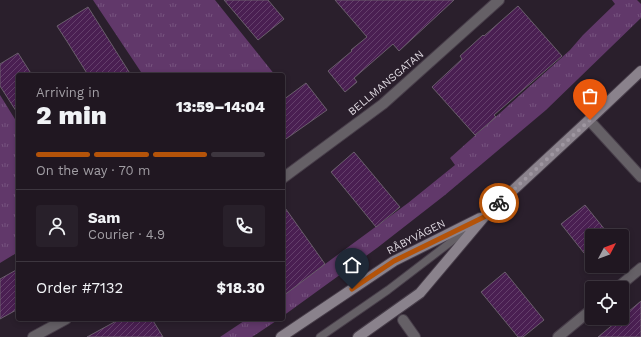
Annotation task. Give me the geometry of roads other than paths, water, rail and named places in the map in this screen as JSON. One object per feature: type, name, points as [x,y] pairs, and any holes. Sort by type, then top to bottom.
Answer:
[{"type":"main road","name":"RÅBYVÄGEN","points":[[358,337],[420,293],[484,217],[641,71]]},
{"type":"main road","name":"RÅBYVÄGEN","points":[[281,337],[394,261],[484,217]]},
{"type":"street","name":"BELLMANSGATAN","points":[[285,177],[383,104],[498,0]]},
{"type":"street","points":[[590,120],[641,177]]},
{"type":"street","points":[[625,281],[641,268]]},
{"type":"street","points":[[558,337],[585,314]]},
{"type":"street","points":[[403,320],[416,337]]},
{"type":"street","points":[[33,337],[62,321]]},
{"type":"lane","name":"RÅBYVÄGEN","points":[[320,337],[388,290],[484,217]]}]
